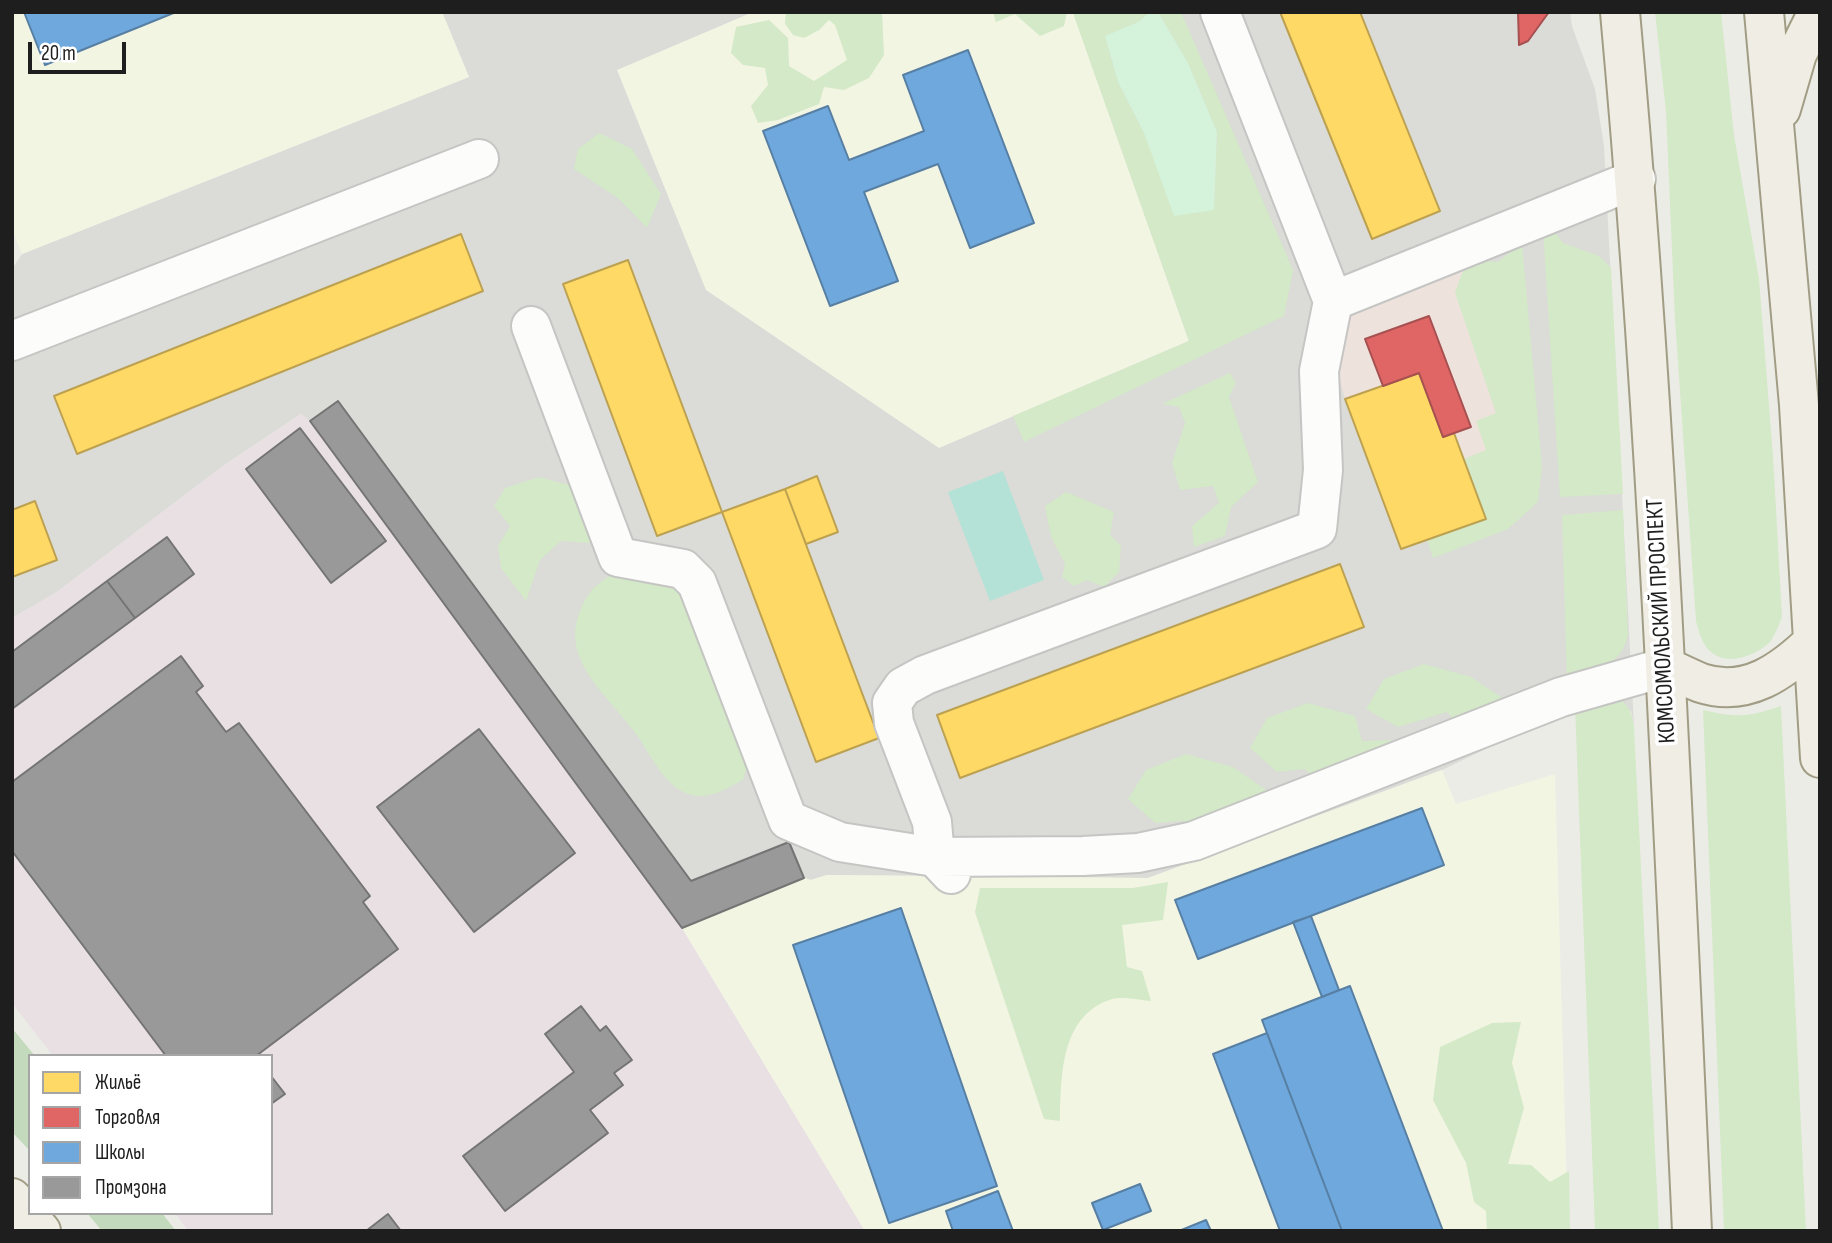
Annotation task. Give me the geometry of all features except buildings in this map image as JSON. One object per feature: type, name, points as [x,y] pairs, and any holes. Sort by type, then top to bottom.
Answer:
[{"type":"main road","name":"КОМСОМОЛЬСКИЙ ПРОСПЕКТ","points":[[1620,12],[1636,179],[1666,667],[1692,1231]]},
{"type":"main road","points":[[1764,12],[1809,404],[1814,641],[1820,758]]},
{"type":"main road","points":[[1776,132],[1794,64],[1818,12]]},
{"type":"main road","points":[[1666,667],[1703,683],[1733,688],[1765,680],[1788,666],[1814,641]]},
{"type":"main road","points":[[12,1198],[41,1231]]},
{"type":"lane","points":[[945,867],[932,822],[894,723],[892,703],[903,687],[925,675],[1318,529],[1323,470],[1319,371],[1334,301],[1220,12]]},
{"type":"lane","points":[[12,341],[479,159]]},
{"type":"lane","points":[[1334,301],[1636,179]]},
{"type":"lane","points":[[531,326],[618,557],[683,569],[697,583],[788,820],[840,842],[945,867],[1138,853],[1194,841],[1561,697],[1666,667]]},
{"type":"shaded area","points":[[12,12],[442,12],[469,77],[22,254],[12,230]]},
{"type":"shaded area","points":[[442,12],[1570,12],[1572,26],[1595,89],[1604,146],[1634,726],[1631,711],[1575,706],[1442,770],[1148,878],[827,875],[811,880],[804,878],[789,842],[691,881],[338,401],[310,421],[301,414],[223,466],[57,592],[12,618],[12,269],[22,254],[469,77]]},
{"type":"shaded area","points":[[753,12],[1073,12],[1189,341],[939,448],[706,290],[617,70]]},
{"type":"shaded area","points":[[1476,260],[1487,381],[1496,413],[1487,450],[1464,459],[1454,433],[1470,426],[1429,316],[1366,339],[1383,386],[1345,399],[1335,364],[1347,311]]},
{"type":"shaded area","points":[[301,414],[310,421],[682,928],[865,1231],[188,1231],[176,1215],[273,1215],[273,1054],[51,1054],[12,1003],[12,618],[57,592],[223,466]]},
{"type":"shaded area","points":[[1003,471],[1044,580],[990,601],[948,492]]},
{"type":"shaded area","points":[[1442,770],[1456,804],[1555,774],[1568,1231],[865,1231],[682,928],[804,878],[811,880],[827,875],[1148,878]]},
{"type":"green space","points":[[786,12],[882,12],[884,55],[869,78],[844,90],[824,87],[819,104],[778,120],[758,123],[751,106],[768,85],[765,68],[743,65],[731,53],[736,27],[769,20],[788,38],[789,66],[814,81],[847,60],[835,25],[829,20],[819,30],[804,38],[793,35],[785,24]]},
{"type":"green space","points":[[993,12],[1067,12],[1064,26],[1040,36],[1015,14],[996,22]]},
{"type":"green space","points":[[1150,12],[1138,22],[1105,36],[1118,82],[1144,133],[1214,209],[1217,132],[1188,63],[1158,12],[1181,12],[1293,270],[1284,316],[1024,442],[1013,416],[1189,341],[1073,13]]},
{"type":"green space","points":[[1150,12],[1158,12],[1188,63],[1217,132],[1214,210],[1174,216],[1144,133],[1118,82],[1105,36],[1138,22]]},
{"type":"green space","points":[[1655,12],[1721,12],[1734,135],[1759,279],[1782,617],[1770,642],[1757,652],[1741,658],[1717,656],[1707,648],[1696,621],[1675,320],[1666,112]]},
{"type":"green space","points":[[599,133],[632,149],[661,194],[647,228],[619,199],[574,169],[578,149]]},
{"type":"green space","points":[[1551,227],[1563,243],[1599,256],[1611,268],[1623,494],[1560,497],[1543,230]]},
{"type":"green space","points":[[1522,243],[1542,466],[1538,502],[1508,529],[1433,558],[1427,540],[1486,518],[1464,459],[1486,450],[1476,421],[1496,413],[1455,293],[1462,273],[1476,260],[1498,262]]},
{"type":"green space","points":[[1230,373],[1236,383],[1229,397],[1258,482],[1231,507],[1225,536],[1194,547],[1192,526],[1219,503],[1213,486],[1180,490],[1172,463],[1185,423],[1179,407],[1162,404]]},
{"type":"green space","points":[[539,477],[569,485],[585,513],[590,543],[561,541],[540,560],[526,601],[501,568],[498,546],[510,526],[494,506],[505,488]]},
{"type":"green space","points":[[1066,492],[1114,512],[1110,535],[1121,546],[1119,572],[1104,587],[1087,580],[1074,586],[1062,577],[1065,564],[1051,537],[1045,506]]},
{"type":"green space","points":[[1623,510],[1628,635],[1613,661],[1567,685],[1562,515]]},
{"type":"green space","points":[[625,569],[687,590],[750,756],[743,780],[723,790],[695,796],[671,783],[599,689],[581,660],[576,645],[575,628],[584,602],[598,584]]},
{"type":"green space","points":[[1424,664],[1471,677],[1507,701],[1463,731],[1447,712],[1398,727],[1366,709],[1384,679]]},
{"type":"green space","points":[[1612,696],[1628,707],[1634,726],[1659,1231],[1595,1231],[1575,706]]},
{"type":"green space","points":[[1308,703],[1355,716],[1362,741],[1391,740],[1378,762],[1320,783],[1305,769],[1277,772],[1250,748],[1267,718]]},
{"type":"green space","points":[[1781,706],[1806,1231],[1724,1231],[1703,710],[1742,715]]},
{"type":"green space","points":[[1186,754],[1233,767],[1269,792],[1199,834],[1183,821],[1155,823],[1128,799],[1146,770]]},
{"type":"green space","points":[[1168,882],[1163,920],[1122,925],[1127,967],[1142,971],[1151,1001],[1112,999],[1095,1007],[1082,1019],[1073,1033],[1063,1067],[1060,1121],[1044,1119],[975,912],[980,888],[1133,888]]},
{"type":"green space","points":[[1521,1022],[1512,1063],[1524,1108],[1508,1164],[1531,1165],[1550,1182],[1569,1171],[1570,1231],[1487,1231],[1486,1211],[1474,1202],[1466,1163],[1433,1100],[1440,1047],[1492,1023]]},
{"type":"green space","points":[[12,1028],[33,1054],[28,1054],[28,1149],[12,1132]]},
{"type":"green space","points":[[89,1215],[164,1215],[176,1231],[102,1231]]}]
